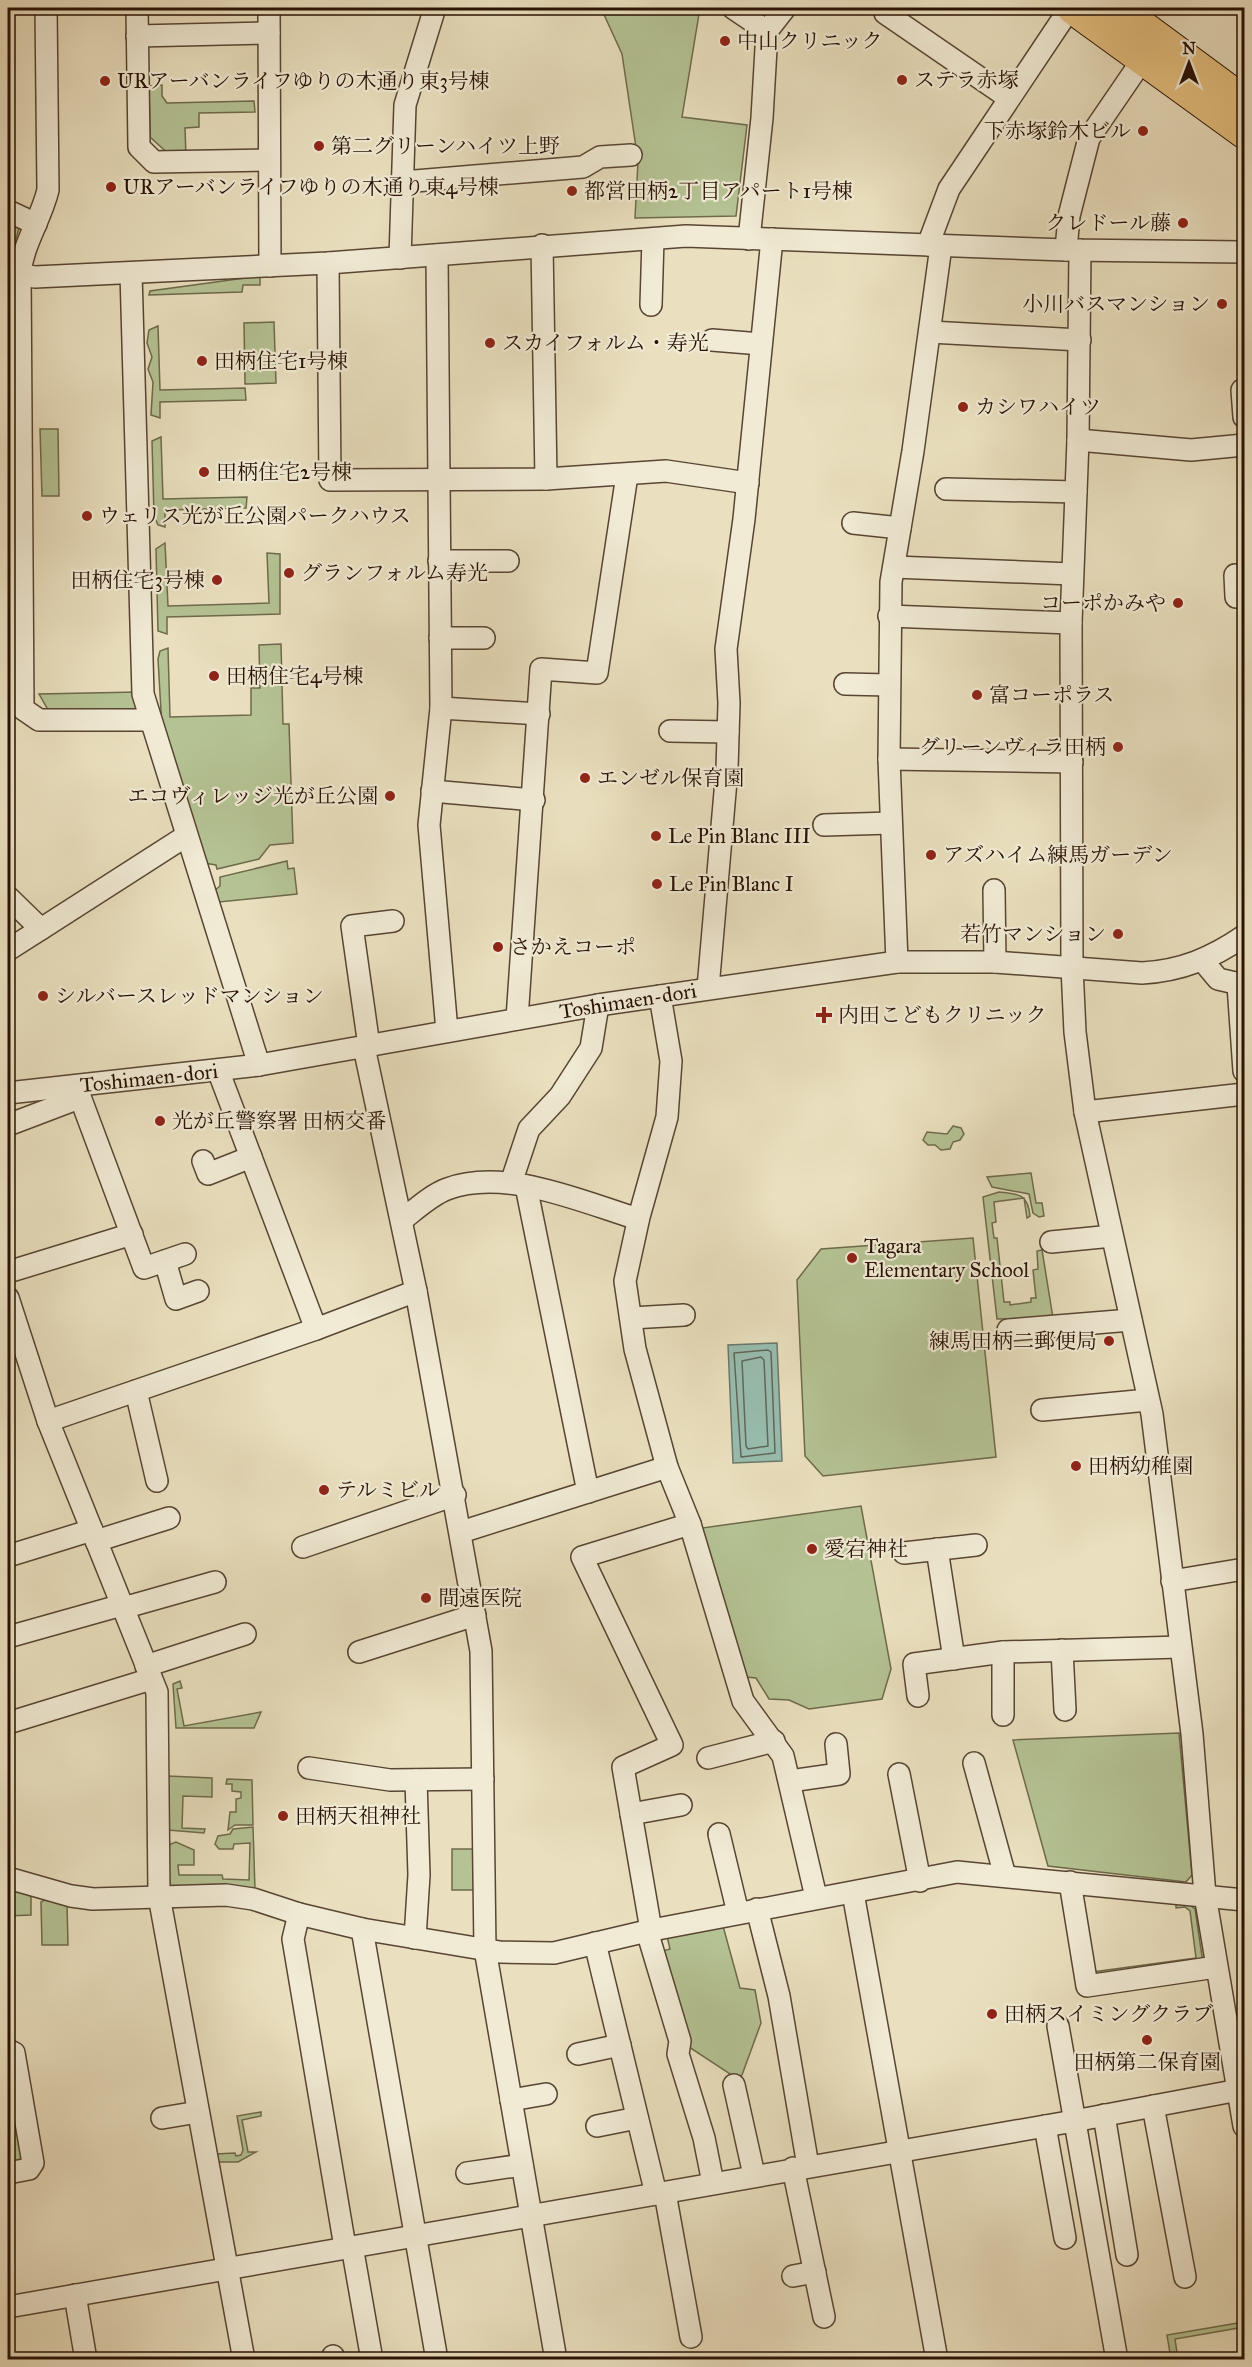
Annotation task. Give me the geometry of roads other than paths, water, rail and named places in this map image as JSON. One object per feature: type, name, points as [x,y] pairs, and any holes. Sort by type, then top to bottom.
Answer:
[{"type":"highway","points":[[1071,8],[1245,132]]},
{"type":"highway","points":[[1117,8],[1245,102]]},
{"type":"street","points":[[46,8],[48,190],[14,273],[15,706],[39,720],[149,720]]},
{"type":"street","points":[[137,8],[139,147],[154,162],[269,160]]},
{"type":"street","points":[[269,8],[270,266]]},
{"type":"street","points":[[400,258],[405,105],[433,14],[432,8]]},
{"type":"street","points":[[733,8],[767,32]]},
{"type":"street","points":[[749,238],[762,118],[767,32],[785,8]]},
{"type":"street","points":[[897,962],[889,759],[890,616],[894,567],[930,332],[934,246],[949,189],[1071,8]]},
{"type":"street","points":[[885,13],[1009,98]]},
{"type":"street","points":[[137,36],[269,33]]},
{"type":"street","points":[[1143,59],[1089,138],[1069,216],[1080,340],[1071,623],[1072,967],[1075,1032],[1085,1112],[1148,1400],[1192,1734],[1205,1895],[1216,1967],[1241,2089],[1245,2126]]},
{"type":"street","points":[[403,182],[583,167],[600,157],[632,155]]},
{"type":"street","points":[[8,211],[36,224]]},
{"type":"street","points":[[14,273],[35,277],[328,263],[542,245],[687,236],[1073,250],[1245,252]]},
{"type":"street","points":[[651,305],[653,239]]},
{"type":"street","points":[[708,988],[724,818],[728,732],[726,649],[748,483],[772,239]]},
{"type":"street","points":[[542,245],[546,479]]},
{"type":"street","points":[[437,255],[441,708],[429,825],[447,1031]]},
{"type":"street","points":[[328,263],[330,480],[546,479],[666,471],[748,483]]},
{"type":"street","points":[[131,273],[143,694],[149,720],[259,1065]]},
{"type":"street","points":[[930,332],[1080,340]]},
{"type":"street","points":[[712,340],[761,344]]},
{"type":"street","points":[[1242,390],[1245,417]]},
{"type":"street","points":[[1078,440],[1191,450],[1245,445]]},
{"type":"street","points":[[517,1019],[534,800],[541,669],[597,673],[627,475]]},
{"type":"street","points":[[946,489],[1076,492]]},
{"type":"street","points":[[853,523],[900,528]]},
{"type":"street","points":[[439,561],[508,561]]},
{"type":"street","points":[[894,567],[1072,574]]},
{"type":"street","points":[[1235,575],[1236,597],[1245,597]]},
{"type":"street","points":[[890,616],[1071,623]]},
{"type":"street","points":[[440,638],[483,638]]},
{"type":"street","points":[[845,684],[889,685]]},
{"type":"street","points":[[441,708],[539,714]]},
{"type":"street","points":[[670,731],[728,732]]},
{"type":"street","points":[[889,759],[1072,762]]},
{"type":"street","points":[[432,791],[534,800]]},
{"type":"street","points":[[824,825],[891,823]]},
{"type":"street","points":[[8,950],[186,836]]},
{"type":"street","points":[[994,890],[995,962]]},
{"type":"street","points":[[8,897],[41,929]]},
{"type":"street","points":[[393,921],[352,926],[366,1047],[455,1495],[481,1651],[485,1949],[556,2360]]},
{"type":"street","name":"Toshimaen-dori","points":[[8,1093],[78,1092],[259,1065],[598,1005],[897,962],[995,962],[1142,973],[1179,968],[1203,961],[1245,936]]},
{"type":"street","points":[[1203,961],[1218,979],[1241,985],[1245,1071]]},
{"type":"street","points":[[660,996],[671,1061],[667,1117],[638,1219],[625,1281],[635,1349],[667,1467],[690,1524],[743,1701],[783,1756],[816,1897]]},
{"type":"street","points":[[588,1492],[519,1185],[529,1129],[560,1096],[591,1048],[598,1005]]},
{"type":"street","points":[[218,1070],[316,1329]]},
{"type":"street","points":[[8,1125],[78,1092],[144,1268],[175,1258],[176,1299],[198,1292]]},
{"type":"street","points":[[1085,1112],[1245,1094]]},
{"type":"street","points":[[203,1161],[208,1174],[250,1157]]},
{"type":"street","points":[[402,1220],[445,1189],[474,1182],[519,1185],[638,1219]]},
{"type":"street","points":[[8,1272],[132,1234]]},
{"type":"street","points":[[1051,1242],[1112,1236]]},
{"type":"street","points":[[48,1421],[316,1329],[416,1291]]},
{"type":"street","points":[[8,1298],[12,1326],[157,1692],[159,1896],[244,2360]]},
{"type":"street","points":[[631,1318],[684,1315]]},
{"type":"street","points":[[1008,1330],[1131,1320]]},
{"type":"street","points":[[136,1391],[157,1481]]},
{"type":"street","points":[[1042,1410],[1148,1400]]},
{"type":"street","points":[[461,1532],[667,1467]]},
{"type":"street","points":[[303,1547],[455,1495]]},
{"type":"street","points":[[8,1556],[169,1518]]},
{"type":"street","points":[[690,1524],[582,1557],[672,1746],[623,1767],[649,1930],[680,2041],[678,2054],[704,2138],[713,2183]]},
{"type":"street","points":[[904,1553],[976,1545]]},
{"type":"street","points":[[938,1549],[954,1659]]},
{"type":"street","points":[[1172,1581],[1245,1569]]},
{"type":"street","points":[[8,1637],[215,1582]]},
{"type":"street","points":[[359,1652],[475,1615]]},
{"type":"street","points":[[8,1723],[149,1672],[245,1634]]},
{"type":"street","points":[[918,1696],[914,1664],[1003,1653],[1180,1647]]},
{"type":"street","points":[[1062,1650],[1065,1710]]},
{"type":"street","points":[[1003,1653],[1003,1715]]},
{"type":"street","points":[[708,1758],[774,1741]]},
{"type":"street","points":[[789,1781],[840,1774],[836,1744]]},
{"type":"street","points":[[974,1763],[1005,1876]]},
{"type":"street","points":[[309,1768],[390,1780],[483,1779]]},
{"type":"street","points":[[899,1774],[920,1881]]},
{"type":"street","points":[[415,1938],[419,1875],[416,1780]]},
{"type":"street","points":[[631,1814],[681,1805]]},
{"type":"street","points":[[719,1834],[779,1996],[815,2272],[824,2317]]},
{"type":"street","points":[[8,1878],[71,1896],[93,1899],[226,1895],[253,1899],[299,1914],[362,1929],[485,1949],[554,1953],[649,1930],[816,1897],[920,1881],[957,1872],[1245,1900]]},
{"type":"street","points":[[1070,1882],[1086,1986],[1216,1967]]},
{"type":"street","points":[[853,1893],[937,2360]]},
{"type":"street","points":[[299,1914],[293,1939],[348,2247],[372,2360]]},
{"type":"street","points":[[362,1929],[437,2360]]},
{"type":"street","points":[[595,1943],[637,2118],[661,2193],[691,2337]]},
{"type":"street","points":[[1058,2025],[1118,2360]]},
{"type":"street","points":[[578,2054],[620,2046]]},
{"type":"street","points":[[8,2050],[14,2053],[33,2163],[29,2169],[8,2173]]},
{"type":"street","points":[[734,2085],[754,2175]]},
{"type":"street","points":[[8,2307],[754,2175],[1074,2121],[1241,2089]]},
{"type":"street","points":[[511,2100],[546,2094]]},
{"type":"street","points":[[1153,2106],[1185,2277]]},
{"type":"street","points":[[162,2118],[198,2112]]},
{"type":"street","points":[[1104,2115],[1127,2255]]},
{"type":"street","points":[[597,2126],[637,2118]]},
{"type":"street","points":[[1045,2126],[1065,2238]]},
{"type":"street","points":[[467,2173],[522,2165]]},
{"type":"street","points":[[793,2276],[815,2272]]},
{"type":"street","points":[[75,2295],[86,2360]]},
{"type":"water","points":[[777,1343],[782,1461],[733,1463],[728,1345]]},
{"type":"place","name":"中山クリニック","points":[[725,41]]},
{"type":"place","name":"ステラ赤塚","points":[[902,80]]},
{"type":"place","name":"URアーバンライフゆりの木通り東3号棟","points":[[105,81]]},
{"type":"place","name":"下赤塚鈴木ビル","points":[[1143,131]]},
{"type":"place","name":"第二グリーンハイツ上野","points":[[319,146]]},
{"type":"place","name":"URアーバンライフゆりの木通り東4号棟","points":[[111,187]]},
{"type":"place","name":"都営田柄2丁目アパート1号棟","points":[[572,191]]},
{"type":"place","name":"クレドール藤","points":[[1183,223]]},
{"type":"place","name":"小川バスマンション","points":[[1222,304]]},
{"type":"place","name":"スカイフォルム・寿光","points":[[490,343]]},
{"type":"place","name":"田柄住宅1号棟","points":[[202,361]]},
{"type":"place","name":"カシワハイツ","points":[[963,407]]},
{"type":"place","name":"田柄住宅2号棟","points":[[204,472]]},
{"type":"place","name":"ウェリス光が丘公園パークハウス","points":[[87,516]]},
{"type":"place","name":"グランフォルム寿光","points":[[289,573]]},
{"type":"place","name":"田柄住宅3号棟","points":[[217,580]]},
{"type":"place","name":"コーポかみや","points":[[1178,603]]},
{"type":"place","name":"田柄住宅4号棟","points":[[214,676]]},
{"type":"place","name":"富コーポラス","points":[[977,695]]},
{"type":"place","name":"グリーンヴィラ田柄","points":[[1118,747]]},
{"type":"place","name":"エンゼル保育園","points":[[585,778]]},
{"type":"place","name":"エコヴィレッジ光が丘公園","points":[[390,796]]},
{"type":"place","name":"Le Pin Blanc III","points":[[656,836]]},
{"type":"place","name":"アズハイム練馬ガーデン","points":[[931,855]]},
{"type":"place","name":"Le Pin Blanc I","points":[[657,884]]},
{"type":"place","name":"若竹マンション","points":[[1118,934]]},
{"type":"place","name":"さかえコーポ","points":[[498,947]]},
{"type":"place","name":"シルバースレッドマンション","points":[[43,996]]},
{"type":"place","name":"内田こどもクリニック","points":[[824,1015]]},
{"type":"place","name":"光が丘警察署 田柄交番","points":[[160,1121]]},
{"type":"place","name":"Tagara Elementary School","points":[[852,1258]]},
{"type":"place","name":"練馬田柄二郵便局","points":[[1109,1341]]},
{"type":"place","name":"田柄幼稚園","points":[[1076,1466]]},
{"type":"place","name":"テルミビル","points":[[324,1490]]},
{"type":"place","name":"愛宕神社","points":[[812,1549]]},
{"type":"place","name":"間遠医院","points":[[426,1598]]},
{"type":"place","name":"田柄天祖神社","points":[[283,1816]]},
{"type":"place","name":"田柄スイミングクラブ","points":[[992,2014]]},
{"type":"place","name":"田柄第二保育園","points":[[1147,2040]]}]
